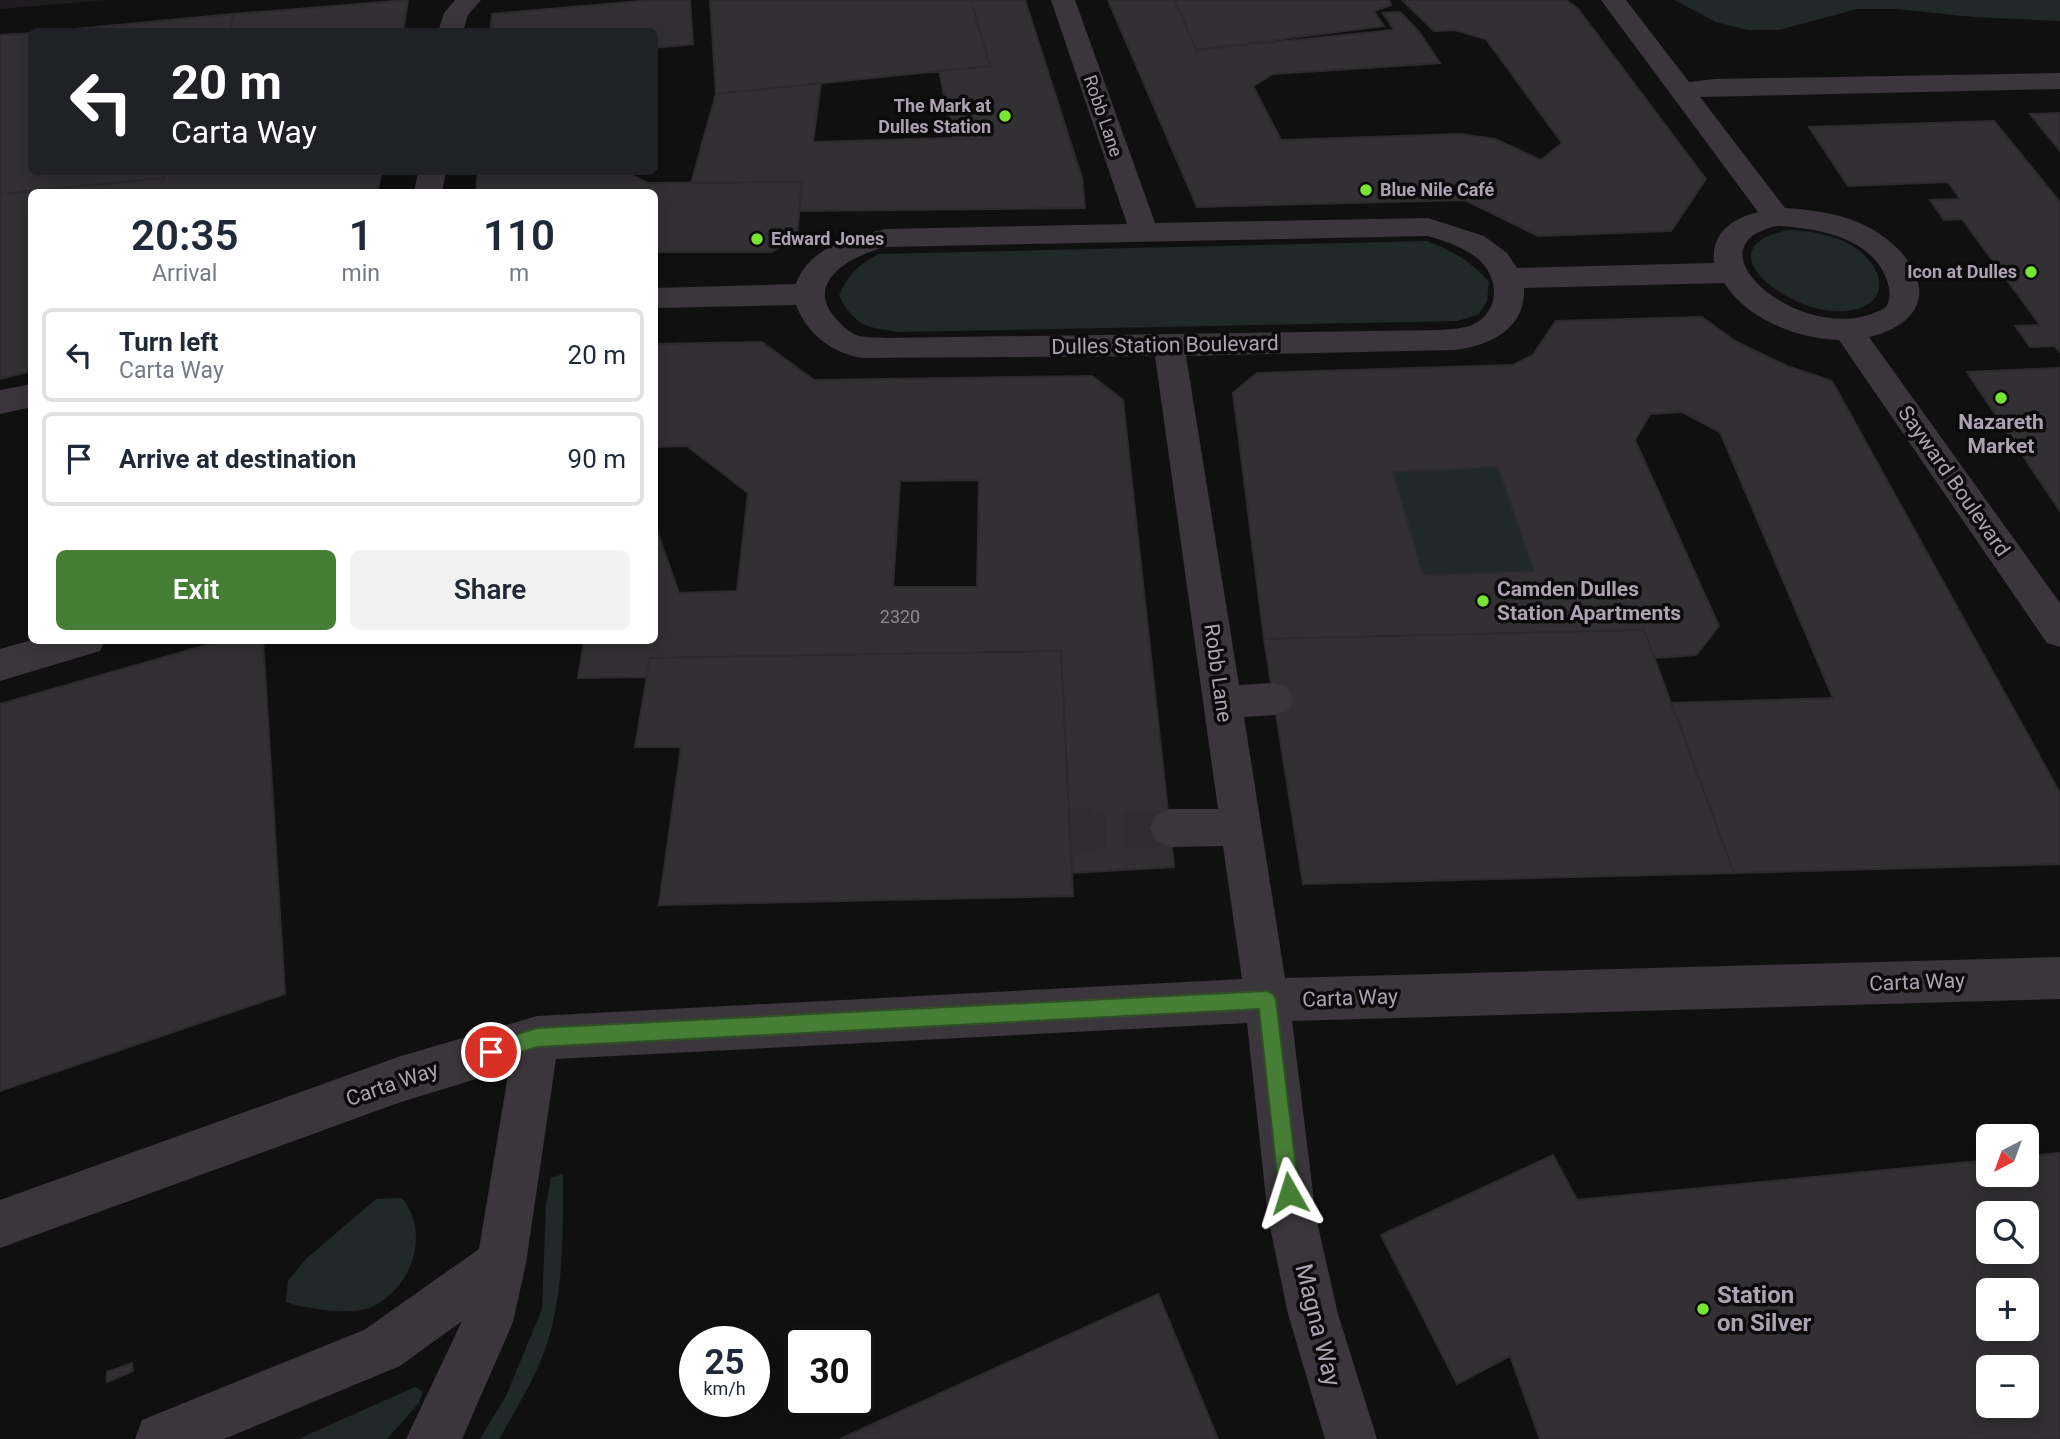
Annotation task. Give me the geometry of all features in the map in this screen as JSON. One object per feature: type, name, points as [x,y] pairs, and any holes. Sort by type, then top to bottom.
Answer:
[{"type":"street","points":[[451,28],[456,13],[469,0]]},
{"type":"street","name":"Robb Lane","points":[[1063,0],[1144,232]]},
{"type":"street","points":[[1613,0],[1777,217]]},
{"type":"street","points":[[1682,91],[1715,87],[2060,81]]},
{"type":"street","points":[[1777,217],[1805,218],[1851,231],[1882,250],[1899,268],[1907,286],[1905,303],[1894,317],[1874,327],[1848,330],[1819,327],[1765,307],[1745,290],[1732,273],[1727,257],[1730,242],[1740,230],[1756,221],[1777,217]]},
{"type":"street","points":[[658,299],[808,294],[815,274],[823,264],[843,250],[869,241],[916,237],[1428,227],[1466,238],[1489,253],[1502,266],[1507,278],[1732,273]]},
{"type":"street","name":"Dulles Station Boulevard","points":[[808,294],[812,313],[834,336],[858,346],[918,349],[1440,341],[1469,337],[1492,327],[1507,312],[1510,286],[1507,278]]},
{"type":"street","name":"Sayward Boulevard","points":[[1848,330],[2060,632]]},
{"type":"street","name":"Robb Lane","points":[[1169,345],[1267,1000]]},
{"type":"street","points":[[0,402],[28,396]]},
{"type":"street","points":[[0,665],[73,644]]},
{"type":"street","points":[[1222,702],[1274,699]]},
{"type":"street","points":[[1170,828],[1241,827]]},
{"type":"street","name":"Carta Way","points":[[0,1224],[398,1080],[537,1038],[1267,1000],[2060,978]]},
{"type":"street","name":"Magna Way","points":[[1267,1000],[1292,1217],[1313,1314],[1351,1439]]},
{"type":"street","points":[[432,1439],[436,1436],[488,1322],[537,1038]]},
{"type":"street","points":[[161,1439],[383,1348],[500,1263]]},
{"type":"shaded area","points":[[0,0],[105,0],[0,9]]},
{"type":"shaded area","points":[[1674,0],[2060,0],[2060,21],[1973,17],[1897,9],[1857,9],[1779,30],[1748,30],[1716,22]]},
{"type":"shaded area","points":[[1789,230],[1836,238],[1865,256],[1879,279],[1879,289],[1874,299],[1865,306],[1833,311],[1814,308],[1775,289],[1760,276],[1752,263],[1752,250],[1764,238]]},
{"type":"shaded area","points":[[1427,241],[1461,257],[1489,282],[1487,301],[1479,314],[1458,321],[899,332],[863,324],[851,314],[839,296],[854,271],[879,254]]},
{"type":"shaded area","points":[[1498,467],[1534,571],[1423,575],[1393,472]]},
{"type":"shaded area","points":[[563,1174],[561,1269],[548,1341],[530,1384],[499,1439],[480,1439],[506,1396],[542,1309],[546,1204],[551,1178]]},
{"type":"shaded area","points":[[402,1198],[411,1212],[416,1243],[407,1273],[398,1287],[386,1298],[372,1307],[353,1311],[317,1309],[286,1302],[288,1281],[306,1259],[376,1199]]},
{"type":"shaded area","points":[[415,1387],[423,1392],[419,1403],[387,1439],[298,1439]]},
{"type":"building","points":[[408,0],[404,28],[230,28],[234,14]]},
{"type":"building","points":[[653,0],[690,0],[693,44],[658,48],[658,28],[490,28],[492,14]]},
{"type":"building","points":[[710,0],[971,0],[990,66],[716,94]]},
{"type":"building","name":"The Mark at Dulles Station","points":[[971,0],[1025,0],[1082,178],[1085,208],[799,211],[802,182],[691,183],[716,94],[821,83],[813,142],[953,138],[939,71],[990,66]]},
{"type":"building","points":[[1108,0],[1175,0],[1196,50],[1394,30],[1383,13],[1400,12],[1419,32],[1440,63],[1273,74],[1253,86],[1281,140],[1460,134],[1495,139],[1541,160],[1562,143],[1486,39],[1454,30],[1434,31],[1402,0],[1566,0],[1578,9],[1706,179],[1671,231],[1538,236],[1465,200],[1197,207]]},
{"type":"building","points":[[1175,0],[1389,0],[1391,5],[1374,11],[1384,26],[1196,50]]},
{"type":"building","points":[[234,14],[230,28],[85,28]]},
{"type":"building","points":[[28,33],[28,175],[165,175],[164,178],[28,189],[28,191],[0,194],[0,35]]},
{"type":"building","points":[[2060,113],[2060,151],[2030,114]]},
{"type":"building","name":"Icon at Dulles","points":[[1994,121],[2060,202],[2060,352],[2055,346],[2030,347],[2015,326],[2040,325],[1962,219],[1944,220],[1930,200],[1960,199],[1948,182],[1848,186],[1809,127]]},
{"type":"building","points":[[165,175],[381,175],[378,189],[51,189],[164,178]]},
{"type":"building","points":[[478,175],[631,175],[648,183],[802,182],[797,236],[772,252],[658,252],[658,189],[476,189]]},
{"type":"building","points":[[28,191],[28,372],[0,379],[0,194]]},
{"type":"building","name":"Camden Dulles Station Apartments","points":[[1702,317],[1735,341],[1787,366],[1832,381],[2060,793],[2060,864],[1734,873],[1672,703],[1833,698],[1720,432],[1682,412],[1650,414],[1635,440],[1719,626],[1696,655],[1655,658],[1644,630],[1264,639],[1233,393],[1257,373],[1513,365],[1533,355],[1556,321]],"holes":[[[1498,467],[1534,571],[1423,575],[1393,472]]]},
{"type":"building","points":[[762,342],[814,380],[1092,376],[1123,400],[1174,867],[1072,873],[1061,651],[650,658],[647,677],[578,678],[583,644],[658,644],[658,533],[679,593],[737,591],[748,493],[687,446],[658,447],[658,344]],"holes":[[[979,480],[977,587],[893,587],[900,481]]]},
{"type":"building","points":[[2060,368],[2060,511],[1967,372]]},
{"type":"building","points":[[1644,630],[1734,873],[1303,884],[1264,639]]},
{"type":"building","points":[[210,644],[263,644],[285,994],[0,1091],[0,704]]},
{"type":"building","points":[[1061,651],[1073,896],[659,905],[681,747],[635,747],[650,658]]},
{"type":"building","name":"Station on Silver","points":[[2060,1153],[2060,1439],[1540,1439],[1510,1356],[1457,1384],[1381,1235],[1553,1155],[1577,1200],[1976,1161],[1976,1187],[2039,1187],[2039,1155]]},
{"type":"building","points":[[1158,1294],[1218,1439],[840,1439]]},
{"type":"building","points":[[132,1363],[133,1371],[107,1382],[107,1372]]},
{"type":"tunnel","points":[[1094,831],[1070,832],[1170,828]]},
{"type":"place","name":"The Mark at Dulles Station","points":[[1005,116]]},
{"type":"place","name":"Blue Nile Café","points":[[1366,190]]},
{"type":"place","name":"Edward Jones","points":[[757,239]]},
{"type":"place","name":"Icon at Dulles","points":[[2031,272]]},
{"type":"place","name":"Nazareth Market","points":[[2001,398]]},
{"type":"place","name":"Camden Dulles Station Apartments","points":[[1483,601]]},
{"type":"place","name":"Station on Silver","points":[[1703,1309]]},
{"type":"route","points":[[491,1052],[537,1038],[1267,1000],[1289,1193]]}]
